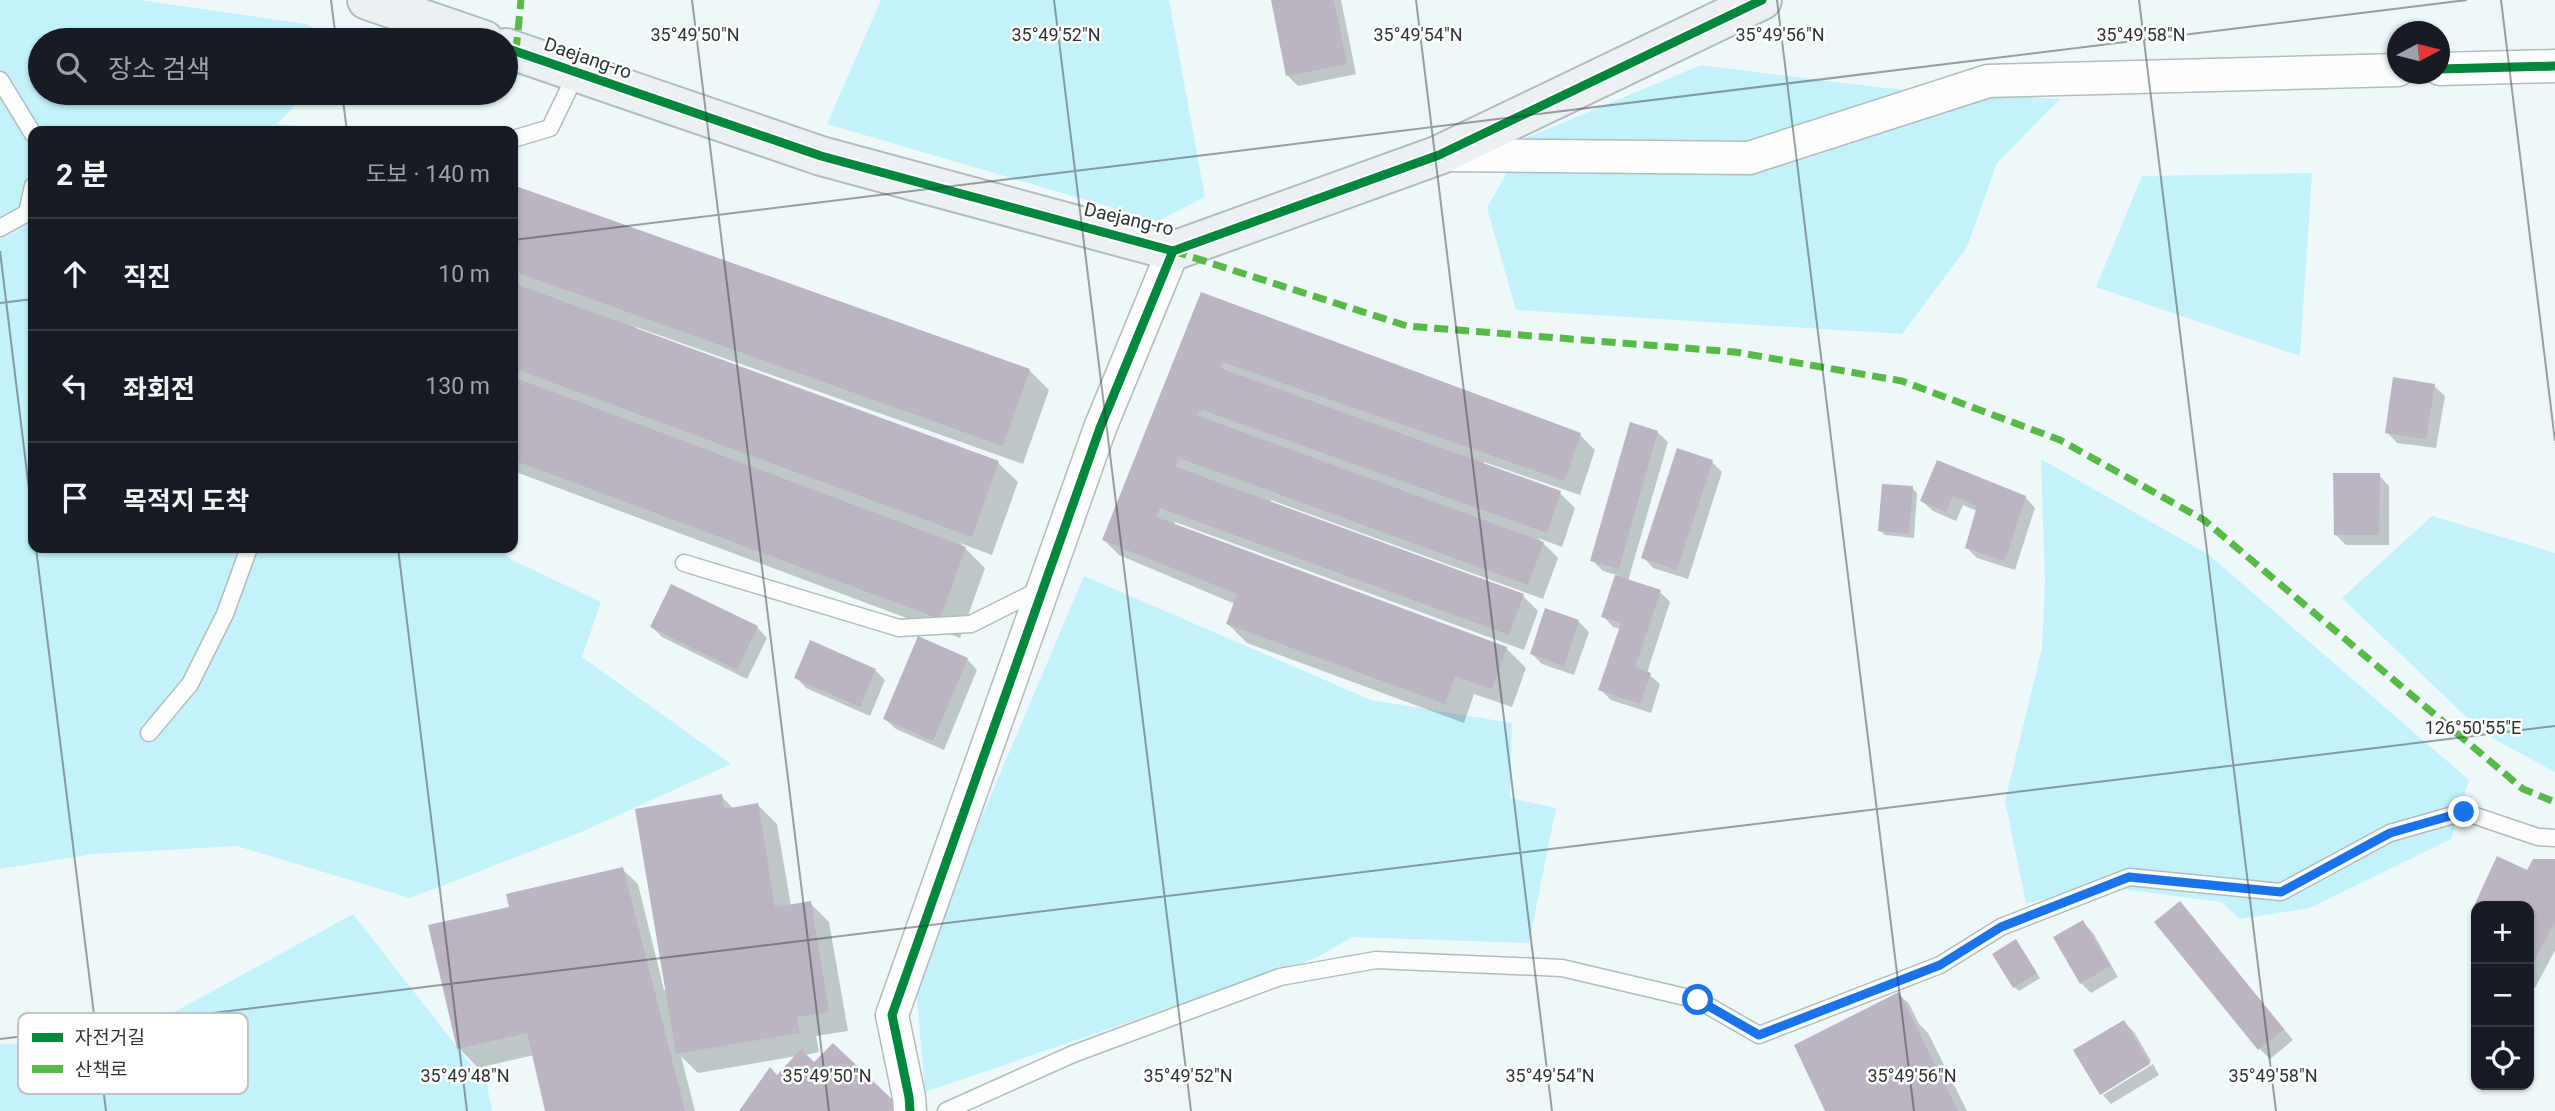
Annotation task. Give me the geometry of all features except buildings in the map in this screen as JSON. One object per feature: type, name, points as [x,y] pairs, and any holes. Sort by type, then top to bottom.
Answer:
[{"type":"street","points":[[367,0],[449,28]]},
{"type":"street","name":"Daejang-ro","points":[[518,52],[821,156],[1173,251],[1439,155],[1762,0]]},
{"type":"street","points":[[2450,69],[2555,66]]},
{"type":"street","points":[[1439,155],[1749,158],[1988,81],[2387,70]]},
{"type":"street","points":[[910,1111],[892,1015],[1100,428],[1173,251]]},
{"type":"lane","points":[[518,138],[550,128],[577,72]]},
{"type":"lane","points":[[0,80],[28,126]]},
{"type":"lane","points":[[0,228],[27,213],[28,208]]},
{"type":"lane","points":[[149,733],[190,684],[225,614],[248,553]]},
{"type":"lane","points":[[684,563],[900,628],[971,624],[1044,588]]},
{"type":"lane","points":[[946,1111],[1073,1054],[1280,978],[1376,960],[1562,968],[1698,1000],[1759,1035],[1940,965],[2001,927],[2129,877],[2281,892],[2390,833],[2464,812],[2538,837],[2555,838]]},
{"type":"shaded area","points":[[0,0],[139,0],[306,24],[313,28],[28,28],[28,105],[295,105],[277,124],[301,126],[28,126],[28,553],[504,553],[512,560],[601,602],[582,657],[731,764],[581,832],[410,898],[237,846],[93,854],[0,869]]},
{"type":"shaded area","points":[[881,0],[1169,0],[1205,197],[1158,221],[827,124]]},
{"type":"shaded area","points":[[1701,65],[1885,88],[2060,99],[1997,163],[1967,247],[1902,334],[1516,310],[1487,208],[1526,138]]},
{"type":"shaded area","points":[[2312,173],[2300,356],[2096,287],[2142,176]]},
{"type":"shaded area","points":[[2041,459],[2209,555],[2469,780],[2451,839],[2310,908],[2240,919],[2221,902],[2105,887],[2026,903],[2005,801],[2042,648],[2045,583]]},
{"type":"shaded area","points":[[2432,516],[2555,553],[2555,772],[2483,733],[2342,598]]},
{"type":"shaded area","points":[[1084,576],[1371,700],[1512,723],[1510,798],[1556,808],[1529,943],[1352,937],[1316,958],[925,1092],[915,974]]},
{"type":"shaded area","points":[[353,914],[487,1085],[492,1111],[0,1111],[0,1044],[18,1044],[18,1094],[248,1094],[248,1013],[173,1013]]},
{"type":"marked path","points":[[518,31],[521,0]]},
{"type":"marked path","points":[[1173,251],[1407,326],[1735,352],[1902,381],[2060,440],[2204,520],[2523,789],[2555,802]]},
{"type":"cycle path","points":[[518,52],[821,156],[1173,251],[1439,155],[1762,0]]},
{"type":"cycle path","points":[[2450,69],[2555,66]]},
{"type":"cycle path","points":[[910,1111],[892,1015],[1100,428],[1173,251]]},
{"type":"route","points":[[1698,1000],[1759,1035],[1940,965],[2001,927],[2129,877],[2281,892],[2390,833],[2464,812]]}]
